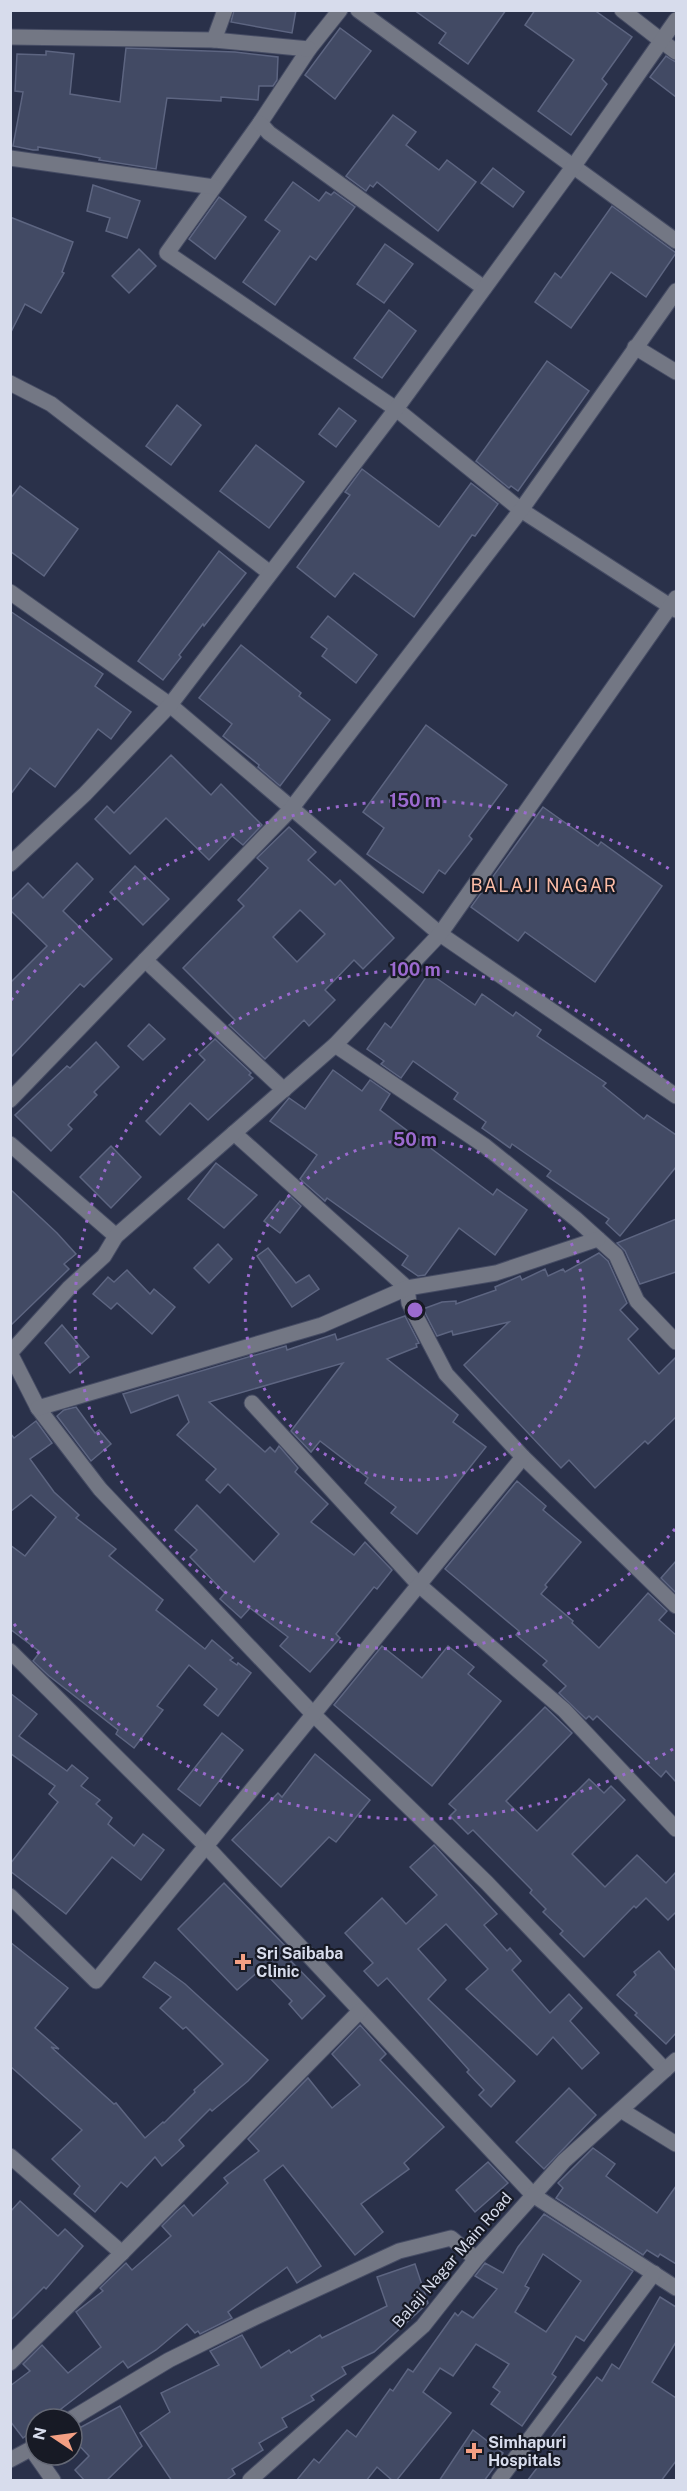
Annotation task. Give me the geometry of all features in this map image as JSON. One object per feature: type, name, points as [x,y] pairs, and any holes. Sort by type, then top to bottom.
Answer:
[{"type":"street","points":[[214,40],[225,10]]},
{"type":"street","points":[[340,10],[309,49],[168,253],[396,409],[521,510],[674,605],[440,934],[335,1045],[116,1236],[104,1256],[69,1288],[11,1353],[38,1408],[100,1489],[313,1714],[487,1883],[665,2070]]},
{"type":"street","points":[[358,10],[676,242]]},
{"type":"street","points":[[622,10],[676,52]]},
{"type":"street","points":[[10,864],[85,794],[170,705],[396,409],[573,167],[676,20]]},
{"type":"street","points":[[10,37],[214,40],[309,49]]},
{"type":"street","points":[[260,123],[269,133],[484,288]]},
{"type":"street","points":[[10,158],[214,188]]},
{"type":"street","points":[[10,1100],[291,809],[521,510],[676,291]]},
{"type":"street","points":[[635,346],[676,372]]},
{"type":"street","points":[[10,382],[51,404],[270,573]]},
{"type":"street","points":[[10,592],[170,705],[440,934],[676,1096]]},
{"type":"street","points":[[145,960],[284,1090]]},
{"type":"street","points":[[335,1045],[485,1146],[598,1239],[615,1255],[637,1301],[676,1342]]},
{"type":"street","points":[[234,1133],[406,1288],[409,1303],[446,1374],[523,1457],[676,1606]]},
{"type":"street","points":[[10,1144],[116,1236]]},
{"type":"street","points":[[38,1408],[322,1325],[406,1288],[496,1273],[598,1239]]},
{"type":"street","points":[[252,1403],[419,1585],[564,1710],[676,1829]]},
{"type":"street","points":[[10,1896],[96,1981],[523,1457]]},
{"type":"street","points":[[10,1651],[206,1846],[533,2195],[676,2288]]},
{"type":"street","points":[[10,2362],[122,2253],[360,2011]]},
{"type":"street","name":"Balaji Nagar Main Road","points":[[250,2481],[423,2326],[476,2259],[564,2161],[676,2060]]},
{"type":"street","points":[[621,2110],[676,2144]]},
{"type":"street","points":[[10,2156],[122,2253]]},
{"type":"street","points":[[84,2411],[169,2360],[399,2251],[451,2238],[476,2259]]},
{"type":"street","points":[[499,2481],[654,2273]]},
{"type":"street","points":[[10,2460],[24,2453]]},
{"type":"street","points":[[45,2467],[53,2481]]},
{"type":"building","points":[[234,10],[296,10],[292,33],[231,22]]},
{"type":"building","points":[[414,10],[506,10],[468,64],[439,43],[446,33]]},
{"type":"building","points":[[535,10],[594,10],[632,37],[602,79],[607,84],[571,135],[538,111],[574,60],[525,25]]},
{"type":"building","points":[[340,28],[371,51],[335,99],[305,75]]},
{"type":"building","points":[[126,48],[235,52],[278,57],[277,80],[273,86],[259,86],[258,100],[221,97],[221,101],[167,98],[156,169],[38,147],[38,150],[33,150],[13,146],[23,92],[15,91],[17,54],[46,55],[46,51],[74,54],[70,94],[120,102]]},
{"type":"building","points":[[666,56],[676,62],[676,97],[650,77]]},
{"type":"building","points":[[393,115],[416,132],[406,145],[439,170],[447,160],[476,182],[438,231],[377,182],[373,187],[370,185],[366,191],[346,176]]},
{"type":"building","points":[[493,168],[524,192],[513,207],[481,183]]},
{"type":"building","points":[[293,182],[319,201],[326,192],[331,195],[334,192],[355,207],[316,260],[310,256],[275,305],[243,282],[280,231],[265,220]]},
{"type":"building","points":[[93,185],[140,201],[127,238],[106,231],[110,218],[87,211]]},
{"type":"building","points":[[219,197],[246,217],[215,259],[189,239]]},
{"type":"building","points":[[612,206],[676,253],[646,297],[611,272],[571,328],[535,302],[555,273],[561,278]]},
{"type":"building","points":[[10,217],[73,242],[62,272],[64,273],[41,313],[25,304],[10,334]]},
{"type":"building","points":[[385,244],[413,264],[384,303],[357,284]]},
{"type":"building","points":[[139,249],[156,266],[129,293],[112,276]]},
{"type":"building","points":[[389,310],[416,331],[382,378],[354,358]]},
{"type":"building","points":[[547,361],[589,391],[518,491],[511,486],[509,488],[476,461]]},
{"type":"building","points":[[177,405],[201,425],[171,465],[146,446]]},
{"type":"building","points":[[339,408],[356,421],[336,447],[319,434]]},
{"type":"building","points":[[256,445],[304,482],[269,528],[220,491]]},
{"type":"building","points":[[362,469],[439,527],[471,483],[498,504],[475,536],[472,535],[414,617],[354,573],[335,597],[297,567],[350,495],[345,492]]},
{"type":"building","points":[[20,486],[78,529],[44,576],[10,551],[10,499]]},
{"type":"building","points":[[219,551],[246,573],[204,626],[203,624],[163,680],[138,661]]},
{"type":"building","points":[[10,611],[103,674],[95,686],[131,712],[111,739],[98,729],[55,787],[30,768],[10,795]]},
{"type":"building","points":[[328,616],[377,655],[356,683],[322,656],[327,649],[311,637]]},
{"type":"building","points":[[241,645],[301,693],[299,696],[330,720],[280,786],[258,767],[259,765],[223,736],[232,724],[199,698]]},
{"type":"building","points":[[426,725],[507,785],[469,836],[472,839],[445,874],[439,870],[423,893],[367,854],[384,828],[363,812]]},
{"type":"building","points":[[171,755],[211,795],[221,784],[262,825],[243,845],[232,836],[209,860],[166,818],[130,854],[95,819],[107,806],[114,813]]},
{"type":"building","points":[[543,807],[598,846],[601,842],[662,886],[595,982],[525,932],[518,941],[471,907]]},
{"type":"building","points":[[289,827],[316,852],[308,860],[335,885],[340,880],[394,938],[363,969],[354,960],[325,990],[335,1000],[309,1026],[304,1020],[265,1059],[229,1025],[235,1020],[183,968],[244,906],[238,900],[268,868],[257,858]],"holes":[[[300,910],[325,934],[297,962],[273,937]]]},
{"type":"building","points":[[77,863],[93,879],[63,911],[112,959],[84,987],[80,984],[10,1058],[10,983],[47,946],[10,910],[10,901],[28,883],[43,898]]},
{"type":"building","points":[[135,866],[169,899],[143,925],[110,892]]},
{"type":"building","points":[[429,973],[475,1005],[482,994],[513,1016],[516,1012],[541,1030],[537,1036],[606,1083],[603,1086],[644,1119],[647,1115],[676,1135],[676,1167],[620,1236],[606,1223],[609,1219],[547,1176],[551,1171],[512,1144],[510,1148],[482,1128],[486,1122],[454,1099],[458,1093],[413,1061],[401,1078],[381,1064],[384,1061],[367,1049],[385,1023],[391,1028]]},
{"type":"building","points":[[149,1024],[165,1039],[143,1060],[128,1046]]},
{"type":"building","points":[[215,1039],[251,1073],[249,1075],[253,1078],[208,1120],[190,1103],[160,1135],[146,1121],[205,1060],[199,1054]]},
{"type":"building","points":[[96,1042],[119,1067],[94,1092],[97,1095],[68,1125],[72,1129],[51,1151],[15,1115],[67,1066],[70,1068]]},
{"type":"building","points":[[333,1070],[362,1091],[370,1080],[390,1094],[380,1110],[493,1195],[497,1189],[527,1210],[495,1255],[459,1228],[425,1275],[418,1276],[402,1265],[408,1256],[327,1198],[325,1201],[300,1179],[317,1155],[270,1121],[289,1098],[305,1109]]},
{"type":"building","points":[[111,1146],[141,1177],[111,1208],[80,1177]]},
{"type":"building","points":[[216,1163],[257,1195],[224,1228],[188,1199]]},
{"type":"building","points":[[10,1189],[76,1254],[64,1264],[69,1269],[10,1326]]},
{"type":"building","points":[[289,1195],[301,1206],[280,1233],[264,1221],[280,1201],[283,1204]]},
{"type":"building","points":[[676,1219],[676,1272],[640,1284],[625,1251],[617,1243]]},
{"type":"building","points":[[218,1244],[232,1259],[209,1283],[194,1268]]},
{"type":"building","points":[[268,1248],[296,1283],[309,1275],[319,1289],[292,1307],[257,1256]]},
{"type":"building","points":[[599,1253],[608,1261],[627,1303],[620,1310],[638,1329],[628,1339],[659,1374],[676,1357],[676,1417],[648,1444],[645,1441],[595,1488],[569,1460],[561,1468],[464,1365],[509,1322],[453,1335],[452,1331],[437,1336],[423,1309],[442,1302],[456,1301],[456,1304],[496,1290],[495,1287],[520,1276],[522,1280],[545,1269],[548,1276],[563,1269],[565,1272]]},
{"type":"building","points":[[127,1270],[150,1294],[154,1289],[175,1307],[152,1334],[117,1303],[111,1309],[93,1294],[108,1277],[114,1282]]},
{"type":"building","points":[[405,1316],[419,1343],[416,1344],[417,1347],[387,1359],[458,1415],[453,1422],[486,1447],[417,1534],[391,1513],[396,1507],[365,1483],[368,1478],[320,1441],[311,1452],[291,1431],[343,1363],[209,1402],[265,1452],[270,1447],[275,1452],[279,1446],[298,1468],[295,1472],[328,1504],[311,1522],[354,1555],[365,1542],[392,1570],[377,1589],[374,1587],[336,1634],[340,1638],[310,1672],[280,1646],[288,1637],[250,1608],[241,1618],[220,1599],[225,1593],[190,1557],[197,1550],[175,1530],[197,1505],[254,1562],[279,1534],[228,1484],[220,1493],[206,1480],[216,1469],[177,1435],[189,1422],[178,1395],[131,1413],[123,1394],[286,1346],[287,1350],[335,1334],[337,1340]]},
{"type":"building","points":[[62,1325],[89,1357],[70,1373],[45,1343]]},
{"type":"building","points":[[76,1407],[95,1433],[99,1430],[111,1444],[91,1461],[57,1416],[64,1410]]},
{"type":"building","points":[[36,1421],[52,1443],[30,1459],[54,1492],[79,1515],[76,1518],[116,1549],[109,1556],[163,1600],[156,1610],[205,1649],[212,1640],[233,1658],[230,1660],[251,1673],[218,1716],[204,1705],[217,1689],[189,1665],[157,1706],[163,1710],[134,1748],[116,1734],[118,1730],[33,1661],[40,1652],[10,1629],[10,1545],[25,1556],[56,1517],[31,1495],[10,1512],[10,1433],[14,1438]]},
{"type":"building","points":[[517,1481],[546,1506],[543,1510],[581,1542],[545,1585],[547,1587],[541,1594],[573,1621],[572,1623],[599,1648],[648,1593],[667,1611],[659,1620],[676,1635],[676,1782],[666,1771],[661,1777],[597,1716],[593,1720],[589,1716],[586,1719],[559,1693],[566,1686],[543,1665],[547,1661],[516,1635],[519,1631],[445,1569]]},
{"type":"building","points":[[676,1561],[676,1593],[661,1578]]},
{"type":"building","points":[[382,1646],[422,1678],[448,1646],[474,1667],[468,1674],[501,1701],[432,1786],[334,1705]]},
{"type":"building","points":[[10,1693],[37,1714],[19,1736],[67,1771],[72,1765],[88,1778],[81,1786],[100,1800],[96,1804],[112,1818],[108,1824],[134,1846],[143,1834],[164,1850],[141,1880],[112,1857],[66,1914],[10,1871],[10,1864],[58,1802],[49,1794],[55,1786],[10,1753]]},
{"type":"building","points":[[545,1707],[572,1733],[506,1801],[537,1831],[589,1779],[604,1793],[611,1786],[625,1800],[572,1854],[605,1887],[637,1855],[666,1883],[676,1872],[676,1912],[668,1920],[646,1898],[636,1908],[634,1906],[584,1957],[560,1934],[563,1931],[543,1912],[546,1909],[530,1893],[532,1890],[473,1830],[468,1834],[450,1816],[456,1810],[449,1804]]},
{"type":"building","points":[[222,1733],[243,1750],[200,1806],[178,1789]]},
{"type":"building","points":[[315,1754],[370,1800],[336,1842],[329,1837],[281,1887],[232,1840],[278,1793],[282,1797]]},
{"type":"building","points":[[434,1845],[497,1914],[484,1925],[507,1951],[510,1948],[521,1961],[512,1970],[550,2013],[569,1994],[582,2008],[570,2021],[599,2053],[582,2069],[553,2037],[537,2055],[466,1989],[488,1969],[446,1924],[418,1949],[446,1980],[428,1999],[515,2081],[491,2107],[479,2095],[484,2090],[467,2072],[469,2070],[387,1978],[378,1986],[364,1971],[373,1963],[345,1933],[382,1898],[406,1924],[437,1895],[410,1867]]},
{"type":"building","points":[[224,1883],[290,1951],[285,1955],[325,1996],[302,2019],[289,2004],[292,2001],[266,1974],[264,1976],[259,1971],[237,1990],[178,1929]]},
{"type":"building","points":[[10,1942],[68,1988],[35,2028],[59,2049],[51,2047],[114,2104],[116,2103],[145,2138],[164,2123],[195,2092],[194,2090],[223,2064],[186,2027],[183,2029],[160,2008],[171,1997],[143,1977],[155,1962],[185,1984],[268,2060],[248,2081],[212,2111],[210,2109],[179,2140],[184,2146],[162,2166],[155,2157],[127,2187],[121,2182],[95,2212],[74,2194],[80,2186],[52,2159],[82,2130],[10,2066]]},
{"type":"building","points":[[659,1951],[676,1971],[676,2033],[666,2044],[617,1995],[636,1975],[634,1972]]},
{"type":"building","points":[[360,2025],[386,2054],[380,2060],[444,2127],[404,2163],[409,2169],[361,2204],[383,2232],[355,2255],[283,2165],[264,2180],[321,2266],[297,2283],[287,2267],[228,2312],[232,2318],[200,2334],[198,2331],[195,2333],[187,2324],[156,2350],[128,2368],[123,2361],[64,2407],[24,2407],[23,2438],[10,2421],[10,2386],[30,2371],[23,2364],[42,2345],[68,2373],[101,2347],[76,2312],[103,2291],[100,2288],[126,2263],[132,2270],[171,2236],[162,2226],[184,2205],[193,2216],[228,2183],[224,2178],[259,2151],[248,2139],[308,2078],[332,2108],[360,2085],[332,2054]]},
{"type":"building","points":[[569,2088],[596,2115],[544,2169],[516,2142]]},
{"type":"building","points":[[593,2148],[615,2164],[606,2176],[657,2213],[676,2186],[676,2264],[660,2254],[658,2257],[647,2250],[643,2255],[556,2198],[563,2188],[558,2183]]},
{"type":"building","points":[[488,2162],[508,2183],[475,2212],[456,2190]]},
{"type":"building","points":[[20,2201],[58,2236],[65,2229],[83,2246],[46,2289],[44,2287],[10,2321],[10,2212]]},
{"type":"building","points":[[544,2214],[633,2271],[584,2341],[576,2336],[552,2374],[556,2377],[522,2426],[491,2404],[500,2392],[493,2387],[509,2364],[476,2344],[453,2376],[440,2368],[423,2392],[451,2413],[396,2481],[377,2467],[366,2481],[296,2481],[314,2459],[319,2463],[347,2430],[356,2437],[390,2389],[393,2391],[408,2369],[413,2372],[455,2313],[458,2316],[462,2311],[473,2318],[497,2289],[475,2276],[485,2263],[503,2273],[518,2247]],"holes":[[[543,2254],[581,2281],[546,2332],[515,2312],[529,2288],[525,2286]]]},
{"type":"building","points":[[415,2264],[428,2303],[374,2352],[342,2367],[346,2374],[311,2396],[314,2400],[282,2418],[287,2427],[259,2443],[263,2450],[232,2469],[235,2474],[225,2481],[172,2481],[140,2433],[170,2412],[161,2393],[219,2365],[210,2351],[242,2335],[261,2368],[289,2350],[291,2353],[320,2335],[322,2338],[387,2306],[377,2277]]},
{"type":"building","points":[[660,2297],[676,2307],[676,2342],[652,2382],[676,2398],[676,2461],[661,2481],[527,2481],[553,2447],[547,2443],[597,2377],[602,2381],[612,2364],[619,2369]]},
{"type":"building","points":[[120,2406],[142,2446],[106,2481],[85,2481],[75,2470],[78,2467],[84,2467],[84,2461],[89,2456],[84,2451],[84,2426]]},
{"type":"building","points":[[473,2430],[503,2453],[495,2466],[484,2481],[439,2481]]},
{"type":"place","name":"Sri Saibaba Clinic","points":[[243,1962]]},
{"type":"place","name":"Simhapuri Hospitals","points":[[474,2451]]},
{"type":"district","name":"BALAJI NAGAR","points":[[544,885]]}]
